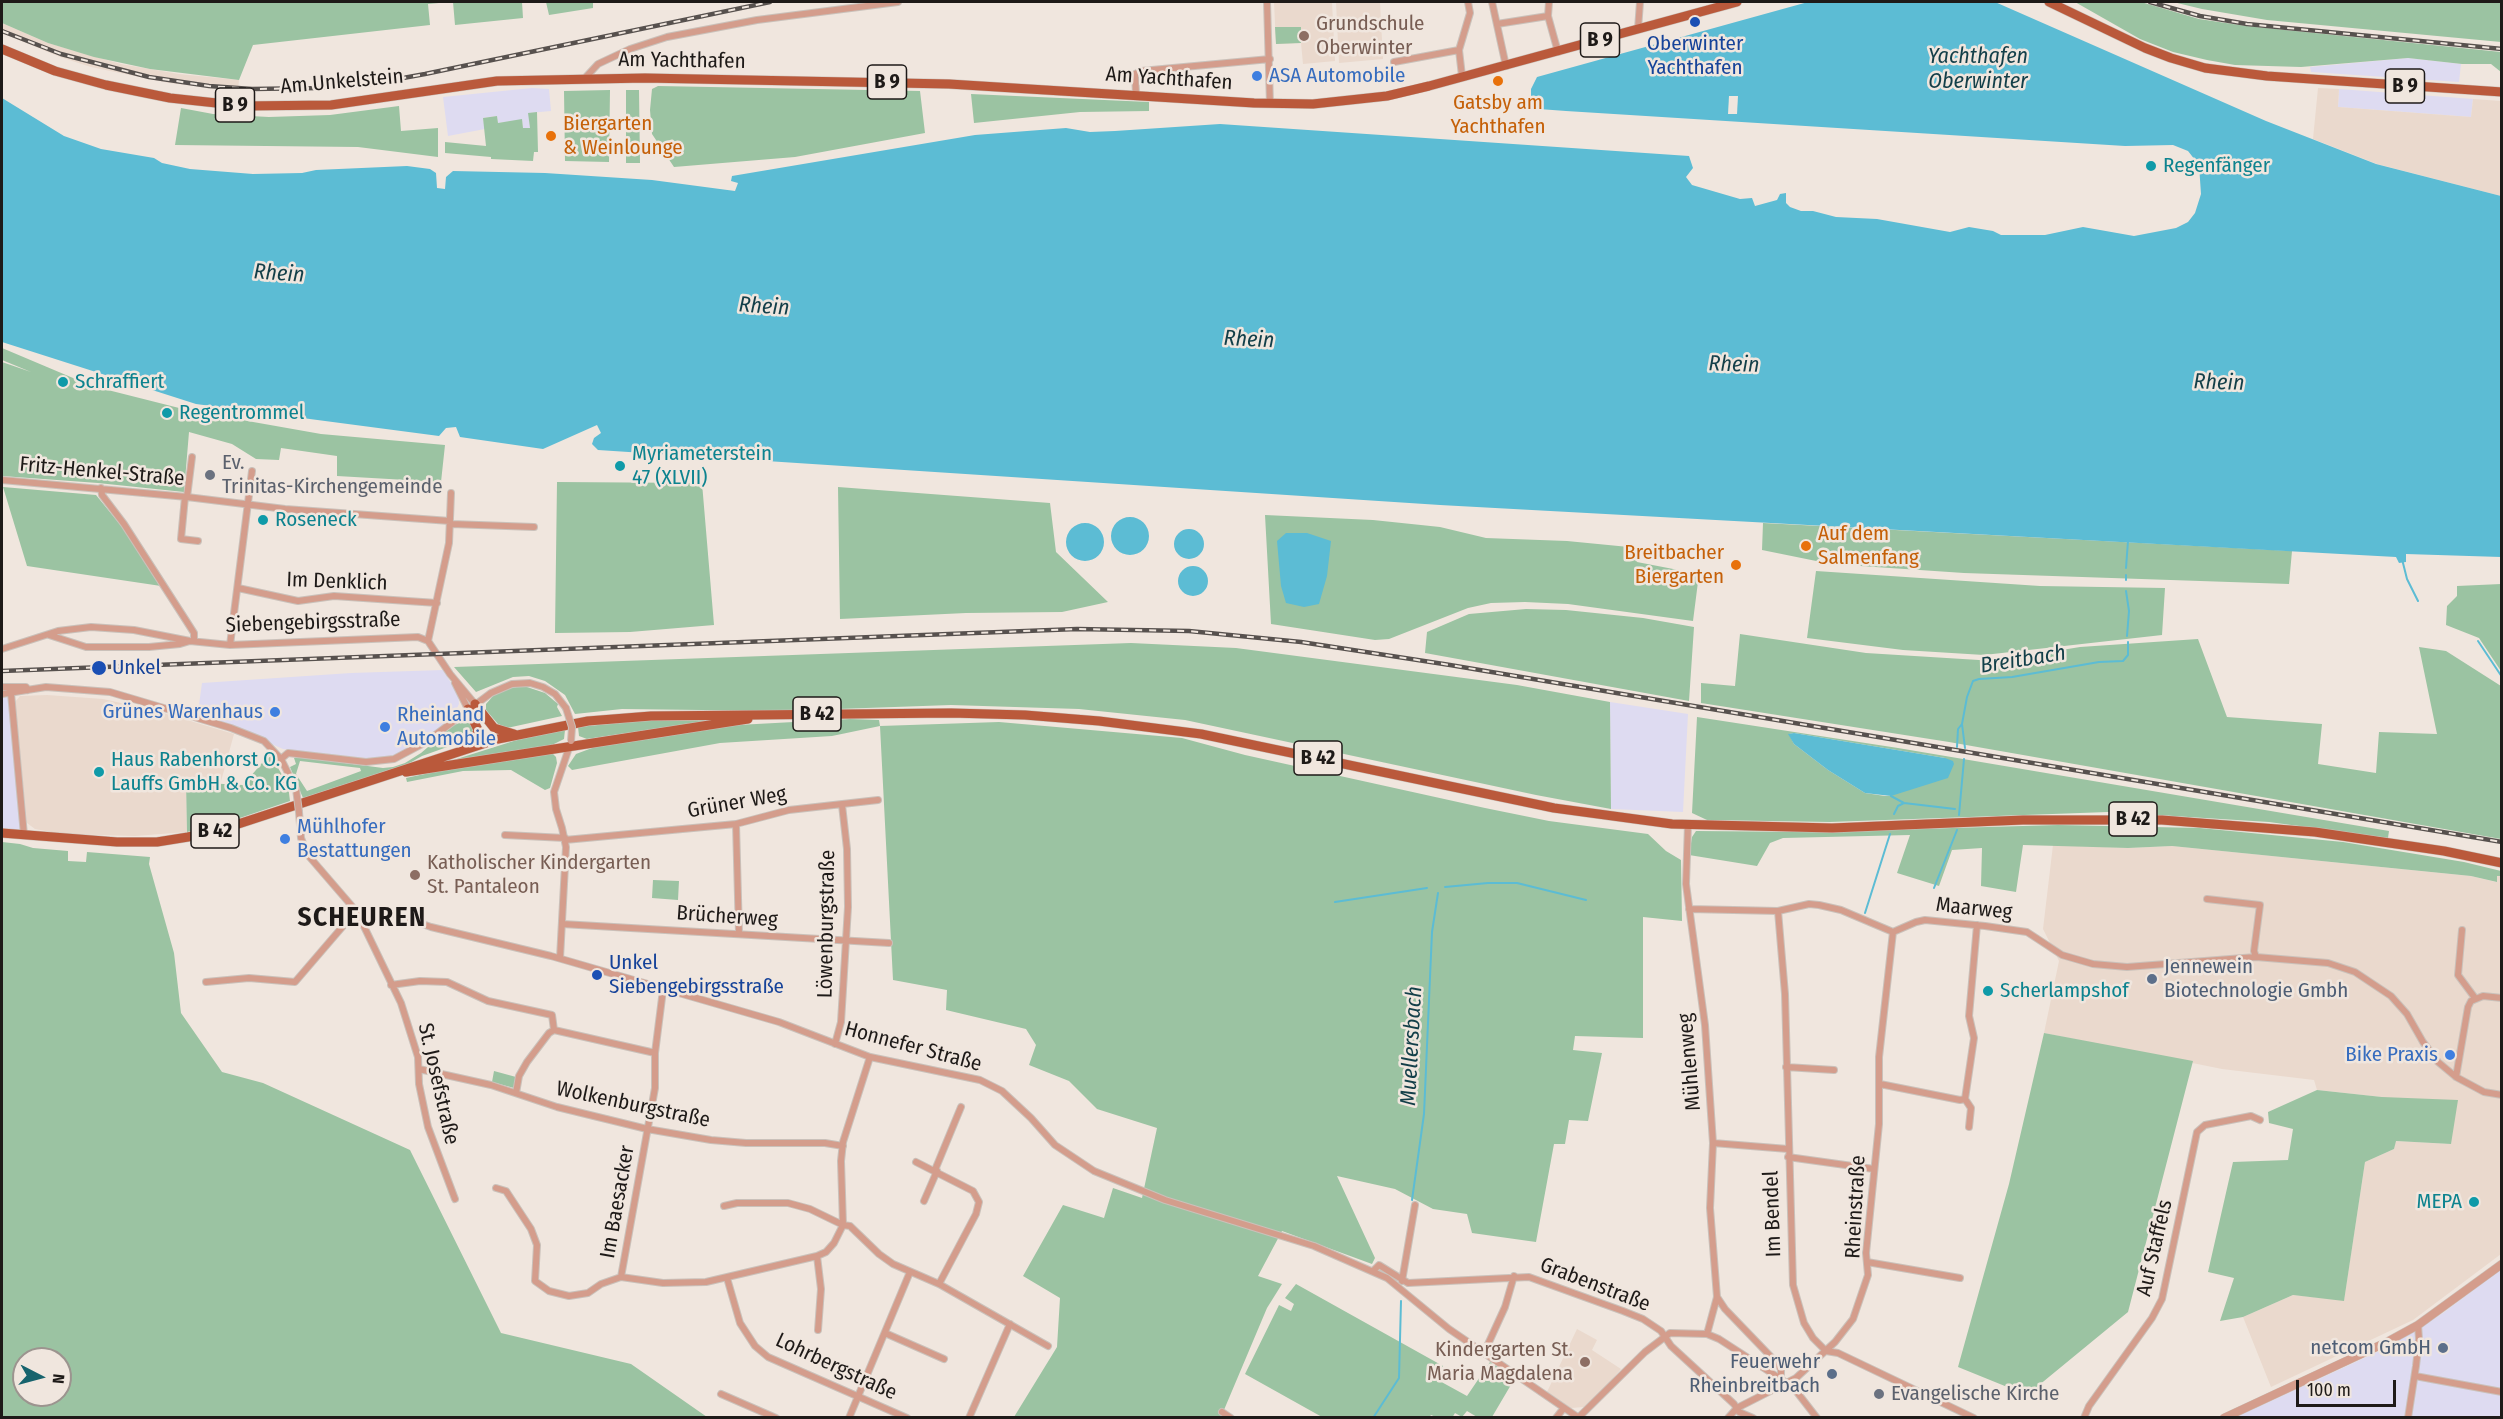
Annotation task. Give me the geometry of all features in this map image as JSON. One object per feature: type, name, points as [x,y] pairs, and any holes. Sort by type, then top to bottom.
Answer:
[{"type":"main road","name":"Am Yachthafen","points":[[585,78],[897,82],[1136,94],[1270,104],[1313,104],[1387,96],[1558,52],[1717,4],[1737,2]]},
{"type":"main road","name":"B 9","points":[[2049,2],[2145,48],[2191,64],[2232,72],[2309,79],[2502,92]]},
{"type":"main road","name":"Am Unkelstein","points":[[2,49],[55,70],[106,86],[170,98],[244,106],[331,105],[497,81],[585,78]]},
{"type":"main road","points":[[472,707],[494,728],[516,734]]},
{"type":"main road","points":[[464,750],[475,738],[478,730],[472,707]]},
{"type":"main road","name":"B 42","points":[[2,833],[117,842],[157,842],[188,837],[223,829],[516,734],[564,725],[630,717],[951,713],[1025,715],[1099,721],[1202,734],[1595,816],[1688,824],[1832,828],[2023,819],[2162,820],[2315,832],[2502,862]]},
{"type":"main road","points":[[396,772],[414,773],[570,745],[746,720],[758,714]]},
{"type":"street","points":[[585,78],[598,63],[630,49],[667,37],[757,20],[898,2]]},
{"type":"street","points":[[1267,2],[1270,104]]},
{"type":"street","points":[[1462,76],[1459,50],[1470,13],[1468,2]]},
{"type":"street","points":[[1492,2],[1506,66]]},
{"type":"street","points":[[1549,2],[1548,16],[1558,52]]},
{"type":"street","points":[[1638,29],[1640,2]]},
{"type":"street","points":[[1497,24],[1548,16]]},
{"type":"street","points":[[1394,63],[1459,50]]},
{"type":"street","points":[[1136,94],[1134,80],[1137,72],[1270,59]]},
{"type":"street","points":[[192,457],[181,539],[198,541]]},
{"type":"street","points":[[231,645],[252,471]]},
{"type":"street","name":"Fritz-Henkel-Straße","points":[[2,480],[101,488],[285,509],[534,527]]},
{"type":"street","points":[[101,488],[102,495],[124,524],[194,633],[192,641]]},
{"type":"street","points":[[428,641],[445,570],[451,522],[451,493]]},
{"type":"street","name":"Im Denklich","points":[[238,588],[298,601],[334,596],[436,603]]},
{"type":"street","name":"Siebengebirgsstraße","points":[[2,649],[58,631],[91,627],[134,630],[192,641],[231,645],[409,636],[428,641],[472,707]]},
{"type":"street","name":"Siebengebirgsstraße","points":[[49,635],[86,647],[148,647],[192,641]]},
{"type":"street","points":[[2,694],[46,687],[122,694],[231,728],[264,741],[281,759],[288,753],[366,762],[394,759],[426,742],[504,686],[520,682],[543,687],[555,694],[566,708],[571,721],[570,745],[554,792],[556,809],[565,839],[560,958]]},
{"type":"street","points":[[2,687],[26,687],[28,690]]},
{"type":"street","points":[[11,693],[24,835]]},
{"type":"street","name":"St. Josefstraße","points":[[281,759],[296,789],[301,838],[308,854],[356,911],[401,1003],[415,1044],[419,1084],[428,1127],[455,1199]]},
{"type":"street","name":"Grüner Weg","points":[[565,839],[736,824],[789,810],[878,800]]},
{"type":"street","name":"Löwenburgstraße","points":[[835,1044],[841,1022],[848,875],[842,805]]},
{"type":"street","points":[[736,824],[739,934]]},
{"type":"street","name":"Mühlenweg","points":[[1688,824],[1686,884],[1705,1025],[1713,1143],[1710,1208],[1717,1298],[1707,1334]]},
{"type":"street","points":[[505,835],[565,839]]},
{"type":"street","points":[[2207,899],[2260,905],[2254,951],[2256,957]]},
{"type":"street","points":[[1689,909],[1778,911],[1809,904],[1830,906],[1893,932]]},
{"type":"street","points":[[206,982],[249,978],[295,982],[356,911]]},
{"type":"street","name":"Honnefer Straße","points":[[356,911],[391,913],[431,927],[560,958],[663,990],[779,1022],[870,1057],[980,1080],[1002,1091],[1055,1145],[1087,1167],[1165,1200],[1314,1246],[1373,1271]]},
{"type":"street","name":"Im Bendel","points":[[1778,911],[1785,994],[1793,1285],[1804,1323],[1813,1338],[1826,1351]]},
{"type":"street","name":"Maarweg","points":[[1893,932],[1925,920],[2027,932],[2062,955],[2104,965],[2143,968],[2256,957],[2328,963],[2355,972],[2391,996],[2407,1014],[2438,1062],[2456,1077],[2484,1092],[2502,1095]]},
{"type":"street","name":"Brücherweg","points":[[562,924],[889,943]]},
{"type":"street","points":[[1969,1127],[1971,1108],[1965,1099],[1974,1038],[1969,1016],[1977,925]]},
{"type":"street","points":[[2462,930],[2458,975],[2475,998]]},
{"type":"street","name":"Rheinstraße","points":[[1728,1418],[1737,1408],[1788,1383],[1826,1351],[1849,1327],[1868,1275],[1866,1253],[1880,1084],[1879,1057],[1893,932]]},
{"type":"street","points":[[391,985],[420,981],[447,982],[488,1001],[552,1015],[554,1030]]},
{"type":"street","name":"Im Baesacker","points":[[621,1277],[655,1088],[655,1053],[663,990]]},
{"type":"street","points":[[2456,1077],[2468,1007],[2475,998],[2483,996],[2502,998]]},
{"type":"street","points":[[516,1093],[519,1076],[527,1062],[549,1033],[554,1030],[655,1053]]},
{"type":"street","points":[[496,1188],[506,1191],[531,1229],[537,1245],[535,1275],[538,1285],[549,1291],[569,1296],[580,1296],[601,1284],[621,1277],[663,1283],[686,1283],[727,1278],[817,1256],[826,1252],[834,1243],[843,1225],[843,1146],[870,1057]]},
{"type":"street","points":[[1786,1067],[1834,1071]]},
{"type":"street","name":"Wolkenburgstraße","points":[[419,1070],[491,1085],[576,1112],[647,1129],[746,1143],[825,1143],[843,1146]]},
{"type":"street","points":[[1880,1084],[1960,1100],[1965,1099]]},
{"type":"street","points":[[924,1201],[961,1107]]},
{"type":"street","name":"Auf Staffels","points":[[2084,1418],[2089,1406],[2152,1318],[2162,1299],[2197,1132],[2205,1125],[2251,1116],[2260,1120]]},
{"type":"street","points":[[1713,1143],[1788,1149]]},
{"type":"street","points":[[1788,1157],[1874,1169]]},
{"type":"street","points":[[916,1162],[936,1170],[973,1191],[979,1202],[976,1214],[939,1284]]},
{"type":"street","points":[[724,1206],[737,1203],[788,1203],[810,1209],[843,1225],[850,1226],[879,1254],[910,1272],[939,1284],[1048,1346]]},
{"type":"street","points":[[1401,1281],[1415,1205]]},
{"type":"street","points":[[817,1256],[821,1288],[818,1330]]},
{"type":"street","points":[[1867,1262],[1960,1278]]},
{"type":"street","points":[[2223,1418],[2387,1342],[2418,1325],[2502,1264]]},
{"type":"street","name":"Grabenstraße","points":[[1373,1271],[1378,1265],[1401,1281],[1408,1283],[1452,1283],[1514,1276],[1541,1280],[1633,1315],[1653,1325],[1674,1349],[1744,1415],[1753,1418]]},
{"type":"street","points":[[1373,1271],[1404,1291],[1449,1329],[1579,1417],[1664,1336],[1670,1333],[1707,1334],[1788,1383],[1817,1418]]},
{"type":"street","points":[[849,1418],[910,1272]]},
{"type":"street","points":[[1484,1353],[1505,1307],[1514,1276]]},
{"type":"street","name":"Lohrbergstraße","points":[[727,1278],[740,1323],[755,1346],[768,1357],[907,1418]]},
{"type":"street","points":[[1717,1298],[1776,1362],[1781,1378]]},
{"type":"street","points":[[969,1418],[1010,1324]]},
{"type":"street","points":[[2408,1418],[2419,1339],[2418,1325]]},
{"type":"street","points":[[885,1333],[944,1359]]},
{"type":"street","points":[[1826,1351],[1838,1353],[1974,1418]]},
{"type":"street","points":[[2415,1376],[2502,1392]]},
{"type":"street","points":[[721,1394],[776,1418]]},
{"type":"street","points":[[1556,1418],[1563,1408]]},
{"type":"street","points":[[1222,1412],[1231,1418]]},
{"type":"shaded area","name":"Grundschule Oberwinter","points":[[1274,2],[1332,2],[1335,61],[1303,64],[1301,43],[1276,44]]},
{"type":"shaded area","points":[[1336,2],[1380,2],[1383,59],[1339,63]]},
{"type":"shaded area","points":[[2,23],[48,43],[121,64],[179,74],[239,80],[238,91],[169,83],[91,67],[2,33]]},
{"type":"shaded area","points":[[2408,58],[2461,64],[2459,82],[2311,72],[2310,67]]},
{"type":"shaded area","points":[[532,88],[549,89],[551,111],[529,113],[530,128],[523,128],[522,120],[498,123],[497,116],[483,118],[485,129],[448,136],[443,97]]},
{"type":"shaded area","points":[[2318,88],[2339,89],[2338,107],[2471,117],[2473,99],[2501,101],[2501,196],[2377,164],[2313,139]]},
{"type":"shaded area","points":[[2339,89],[2473,99],[2471,117],[2338,107]]},
{"type":"shaded area","points":[[443,670],[458,694],[459,704],[453,716],[432,736],[410,749],[388,757],[366,758],[283,749],[198,712],[202,683],[351,673]]},
{"type":"shaded area","points":[[47,695],[103,699],[157,711],[234,734],[220,785],[186,782],[187,832],[135,836],[62,834],[35,829],[27,823],[15,702],[20,696]]},
{"type":"shaded area","points":[[8,697],[21,830],[2,828],[2,698]]},
{"type":"shaded area","points":[[1610,702],[1688,714],[1683,812],[1611,809]]},
{"type":"shaded area","points":[[2053,845],[2128,848],[2172,846],[2471,876],[2496,882],[2497,875],[2501,876],[2501,1254],[2413,1320],[2271,1387],[2243,1317],[2293,1295],[2344,1300],[2365,1162],[2394,1149],[2395,1141],[2451,1144],[2382,1097],[2317,1090],[2314,1080],[2222,1069],[2044,1033],[2059,961],[2043,929]]},
{"type":"shaded area","points":[[2501,1269],[2501,1417],[2234,1418],[2386,1348],[2443,1313]]},
{"type":"shaded area","name":"Kindergarten St. Maria Magdalena","points":[[1577,1329],[1597,1340],[1592,1350],[1621,1369],[1584,1407],[1571,1408],[1547,1392]]},
{"type":"green space","points":[[2,2],[450,2],[428,4],[430,25],[253,45],[239,80],[150,69],[94,57],[48,43],[2,23]]},
{"type":"green space","points":[[453,2],[522,2],[523,18],[455,25]]},
{"type":"green space","points":[[546,2],[593,2],[593,8],[549,15]]},
{"type":"green space","points":[[2075,2],[2141,2],[2199,19],[2246,26],[2501,52],[2501,72],[2491,64],[2462,64],[2408,58],[2301,67],[2235,65],[2173,52],[2140,39]]},
{"type":"green space","points":[[2173,2],[2501,2],[2501,42],[2267,20]]},
{"type":"green space","points":[[1275,27],[1301,27],[1301,43],[1276,44]]},
{"type":"green space","points":[[658,86],[920,91],[925,133],[795,157],[674,167],[652,134],[650,110],[652,89]]},
{"type":"green space","points":[[610,90],[609,162],[565,161],[564,91]]},
{"type":"green space","points":[[626,90],[639,90],[640,163],[626,163]]},
{"type":"green space","points":[[971,94],[1149,102],[1149,111],[1080,112],[974,123]]},
{"type":"green space","points":[[399,106],[401,131],[438,128],[438,157],[358,147],[175,145],[181,108],[213,114],[269,117],[330,115]]},
{"type":"green space","points":[[537,112],[538,152],[534,152],[533,161],[491,159],[491,157],[445,153],[445,142],[486,146],[483,118],[497,116],[498,123],[522,119],[523,128],[530,128],[528,113]]},
{"type":"green space","points":[[2,348],[92,386],[191,411],[321,434],[445,445],[441,482],[337,476],[337,456],[281,448],[279,460],[256,459],[232,444],[189,432],[184,492],[2,476],[2,362],[31,372],[2,360]]},
{"type":"green space","points":[[557,482],[702,483],[714,625],[630,632],[555,633]]},
{"type":"green space","points":[[3,487],[96,495],[131,538],[161,586],[27,566]]},
{"type":"green space","points":[[838,487],[1050,503],[1056,552],[1108,602],[1062,612],[966,613],[840,619]]},
{"type":"green space","points":[[1265,515],[1373,520],[1440,527],[1486,538],[1567,541],[1639,548],[1637,562],[1699,574],[1693,621],[1568,604],[1525,602],[1491,603],[1468,608],[1389,639],[1375,640],[1271,624]]},
{"type":"green space","points":[[1763,523],[2292,551],[2289,584],[1964,573],[1831,564],[1762,550]]},
{"type":"green space","points":[[1816,571],[2040,586],[2165,588],[2162,635],[1984,655],[1903,650],[1807,638]]},
{"type":"green space","points":[[2502,584],[2501,671],[2479,638],[2446,625],[2447,606],[2457,596],[2457,586]]},
{"type":"green space","points":[[1526,609],[1566,610],[1643,618],[1694,627],[1689,701],[1425,653],[1427,632],[1469,614]]},
{"type":"green space","points":[[1740,634],[1866,653],[1995,661],[2080,647],[2198,639],[2227,717],[2322,724],[2318,764],[2376,773],[2379,732],[2437,734],[2419,647],[2446,651],[2501,686],[2501,839],[1949,742],[1701,703],[1701,683],[1735,686]]},
{"type":"green space","points":[[1131,643],[1236,648],[1517,685],[1610,702],[1611,809],[1185,720],[1079,709],[951,705],[781,711],[622,709],[575,714],[565,695],[545,681],[529,676],[513,677],[476,692],[454,667]]},
{"type":"green space","points":[[524,686],[545,693],[558,704],[557,707],[562,716],[507,728],[498,724],[486,710],[486,704],[494,695],[509,688]]},
{"type":"green space","points":[[1697,717],[1898,748],[2389,831],[2388,838],[2269,822],[2108,812],[1830,822],[1707,820],[1692,813]],"holes":[[[1789,734],[1945,758],[1891,796],[1865,793],[1828,770],[1794,744]]]},
{"type":"green space","points":[[850,719],[879,720],[880,726],[832,736],[720,743],[572,770],[568,766],[576,754],[592,746],[719,726]]},
{"type":"green space","points":[[468,720],[473,732],[464,741],[422,756],[408,764],[303,798],[290,767],[296,764],[294,758],[299,757],[383,768],[393,767],[421,753],[454,725]],"holes":[[[300,761],[360,768],[361,771],[307,791],[296,774]]]},
{"type":"green space","points":[[715,720],[587,739],[579,736],[578,727],[637,721]]},
{"type":"green space","points":[[999,722],[1182,738],[1245,755],[1485,808],[1549,821],[1648,834],[1666,851],[1681,860],[1682,921],[1643,917],[1643,1038],[1575,1036],[1573,1050],[1602,1053],[1588,1121],[1569,1120],[1565,1144],[1554,1144],[1536,1242],[1472,1233],[1467,1214],[1433,1209],[1395,1189],[1337,1176],[1375,1258],[1372,1264],[1282,1231],[1258,1276],[1282,1284],[1267,1308],[1221,1417],[1014,1417],[1057,1347],[1060,1298],[1023,1276],[1063,1205],[1104,1218],[1113,1188],[1142,1198],[1157,1128],[1097,1109],[1069,1081],[1029,1065],[1036,1045],[1026,1029],[946,1010],[947,990],[893,980],[880,726]]},
{"type":"green space","points":[[565,730],[564,739],[552,745],[444,763],[520,739]]},
{"type":"green space","points":[[552,753],[557,763],[550,788],[545,790],[511,770],[463,771],[407,782],[406,778],[443,770]]},
{"type":"green space","points":[[271,756],[288,785],[290,801],[222,824],[187,832],[186,782],[243,785]]},
{"type":"green space","points":[[2058,825],[2200,828],[2343,842],[2464,862],[2501,871],[2502,876],[2497,876],[2497,882],[2471,876],[2172,846],[2128,848],[2023,845],[2016,892],[1981,886],[1982,848],[1952,850],[1939,886],[1897,873],[1910,835],[1783,838],[1770,843],[1757,866],[1689,855],[1692,837],[1696,831],[1811,832]]},
{"type":"green space","points":[[2,842],[68,851],[68,861],[86,862],[87,852],[150,857],[149,864],[174,953],[181,1013],[222,1072],[263,1083],[410,1150],[501,1333],[631,1364],[707,1417],[2,1417]]},
{"type":"green space","points":[[653,880],[679,881],[678,900],[652,898]]},
{"type":"green space","points":[[2044,1033],[2193,1061],[2128,1312],[2027,1395],[1958,1367],[2009,1184]]},
{"type":"green space","points":[[494,1071],[516,1077],[514,1088],[492,1082]]},
{"type":"green space","points":[[2317,1090],[2382,1097],[2458,1100],[2451,1144],[2396,1141],[2394,1149],[2365,1162],[2344,1301],[2293,1295],[2243,1317],[2220,1321],[2234,1278],[2208,1272],[2233,1162],[2288,1160],[2293,1129],[2269,1123],[2268,1112]]},
{"type":"green space","points":[[1296,1284],[1443,1366],[1436,1379],[1467,1396],[1490,1362],[1515,1378],[1492,1417],[1477,1417],[1467,1411],[1462,1417],[1455,1413],[1452,1418],[1431,1415],[1429,1418],[1322,1417],[1245,1374],[1279,1305],[1291,1311],[1294,1304],[1285,1298]]},
{"type":"water","points":[[1808,2],[1995,2],[2266,121],[2376,164],[2501,196],[2501,557],[2406,554],[2406,562],[2399,563],[2396,557],[1440,505],[598,450],[592,444],[594,438],[601,433],[597,425],[543,449],[460,437],[456,427],[446,428],[439,436],[196,404],[2,342],[2,98],[64,136],[101,149],[154,158],[162,163],[190,169],[253,174],[407,166],[430,169],[436,173],[437,188],[445,189],[446,177],[453,171],[545,173],[652,180],[735,191],[738,183],[731,181],[732,176],[975,135],[1066,128],[1090,132],[1220,124],[1689,156],[1693,168],[1686,177],[1692,185],[1740,199],[1752,198],[1755,206],[1777,200],[1780,194],[1786,193],[1786,203],[1801,211],[1813,211],[1836,217],[1877,219],[1950,232],[1969,227],[1993,231],[2001,235],[2045,235],[2083,227],[2134,236],[2176,228],[2188,222],[2195,213],[2201,194],[2199,165],[2188,151],[2173,145],[2125,146],[1566,111],[1539,109],[1531,99],[1531,89],[1537,77]]},
{"type":"water","points":[[1130,517],[1143,523],[1149,536],[1143,549],[1130,555],[1117,549],[1111,536],[1117,523]]},
{"type":"water","points":[[1085,523],[1092,524],[1098,529],[1103,535],[1103,549],[1098,555],[1092,560],[1085,561],[1078,560],[1072,555],[1067,549],[1066,542],[1067,535],[1072,529],[1078,524]]},
{"type":"water","points":[[1189,529],[1195,530],[1203,538],[1203,550],[1195,558],[1189,559],[1183,558],[1175,550],[1174,544],[1175,538],[1183,530]]},
{"type":"water","points":[[1286,533],[1307,533],[1331,541],[1327,576],[1319,604],[1304,607],[1286,603],[1281,586],[1277,541]]},
{"type":"water","points":[[1193,566],[1199,567],[1207,575],[1207,587],[1199,595],[1193,596],[1187,595],[1179,587],[1178,581],[1179,575],[1187,567]]},
{"type":"water","points":[[1794,733],[1945,758],[1953,761],[1954,764],[1948,778],[1891,796],[1865,793],[1828,770],[1794,744],[1788,734]]},
{"type":"pier","points":[[1729,96],[1738,96],[1737,114],[1728,114]]},
{"type":"waterway","name":"Breitbach","points":[[2126,568],[2128,541]]},
{"type":"waterway","points":[[2402,559],[2407,579],[2418,601]]},
{"type":"waterway","points":[[2126,575],[2126,580]]},
{"type":"waterway","name":"Breitbach","points":[[2126,591],[2129,611],[2127,636]]},
{"type":"waterway","points":[[2478,641],[2502,677]]},
{"type":"waterway","name":"Breitbach","points":[[1965,748],[1962,724],[1967,697],[1973,681],[2012,677],[2099,662],[2123,661],[2128,655],[2128,642]]},
{"type":"waterway","points":[[1957,747],[1958,729],[1962,724]]},
{"type":"waterway","name":"Breitbach","points":[[1959,815],[1964,759]]},
{"type":"waterway","points":[[1891,796],[1904,803],[1955,809]]},
{"type":"waterway","points":[[1894,814],[1898,806],[1904,803]]},
{"type":"waterway","points":[[1934,888],[1957,830]]},
{"type":"waterway","points":[[1865,913],[1890,834]]},
{"type":"waterway","name":"Muellersbach","points":[[1445,887],[1517,883],[1586,900]]},
{"type":"waterway","points":[[1335,902],[1427,888]]},
{"type":"waterway","name":"Muellersbach","points":[[1412,1200],[1424,1114],[1432,932],[1438,893]]},
{"type":"waterway","name":"Muellersbach","points":[[1373,1418],[1399,1378],[1401,1301]]},
{"type":"railway","points":[[2,31],[61,54],[149,77],[209,86],[252,89],[320,88],[370,84],[425,74],[770,2]]},
{"type":"railway","points":[[2150,2],[2200,16],[2247,24],[2502,49]]},
{"type":"railway","points":[[2,671],[1077,629],[1189,631],[1301,642],[1450,665],[2502,842]]},
{"type":"place","name":"Oberwinter Yachthafen","points":[[1695,22]]},
{"type":"place","name":"Grundschule Oberwinter","points":[[1304,36]]},
{"type":"place","name":"ASA Automobile","points":[[1257,76]]},
{"type":"place","name":"Gatsby am Yachthafen","points":[[1498,81]]},
{"type":"place","name":"Biergarten & Weinlounge","points":[[551,136]]},
{"type":"place","name":"Regenfänger","points":[[2151,166]]},
{"type":"place","name":"Schraffiert","points":[[63,382]]},
{"type":"place","name":"Regentrommel","points":[[167,413]]},
{"type":"place","name":"Myriameterstein 47 (XLVII)","points":[[620,466]]},
{"type":"place","name":"Ev. Trinitas-Kirchengemeinde","points":[[210,475]]},
{"type":"place","name":"Roseneck","points":[[263,520]]},
{"type":"place","name":"Auf dem Salmenfang","points":[[1806,546]]},
{"type":"place","name":"Breitbacher Biergarten","points":[[1736,565]]},
{"type":"place","name":"Unkel","points":[[99,668]]},
{"type":"place","name":"Grünes Warenhaus","points":[[275,712]]},
{"type":"place","name":"Rheinland Automobile","points":[[385,727]]},
{"type":"place","name":"Haus Rabenhorst O. Lauffs GmbH & Co. KG","points":[[99,772]]},
{"type":"place","name":"Mühlhofer Bestattungen","points":[[285,839]]},
{"type":"place","name":"Katholischer Kindergarten St. Pantaleon","points":[[415,875]]},
{"type":"place","name":"Unkel Siebengebirgsstraße","points":[[597,975]]},
{"type":"place","name":"Jennewein Biotechnologie Gmbh","points":[[2152,979]]},
{"type":"place","name":"Scherlampshof","points":[[1988,991]]},
{"type":"place","name":"Bike Praxis","points":[[2450,1055]]},
{"type":"place","name":"MEPA","points":[[2474,1202]]},
{"type":"place","name":"netcom GmbH","points":[[2443,1348]]},
{"type":"place","name":"Kindergarten St. Maria Magdalena","points":[[1585,1362]]},
{"type":"place","name":"Feuerwehr Rheinbreitbach","points":[[1832,1374]]},
{"type":"place","name":"Evangelische Kirche","points":[[1879,1394]]},
{"type":"district","name":"SCHEUREN","points":[[362,918]]},
{"type":"water label","name":"Yachthafen Oberwinter","points":[[1978,70]]},
{"type":"water label","name":"Rhein","points":[[279,274]]},
{"type":"water label","name":"Rhein","points":[[764,307]]},
{"type":"water label","name":"Rhein","points":[[1249,340]]},
{"type":"water label","name":"Rhein","points":[[1734,365]]},
{"type":"water label","name":"Rhein","points":[[2219,383]]}]
